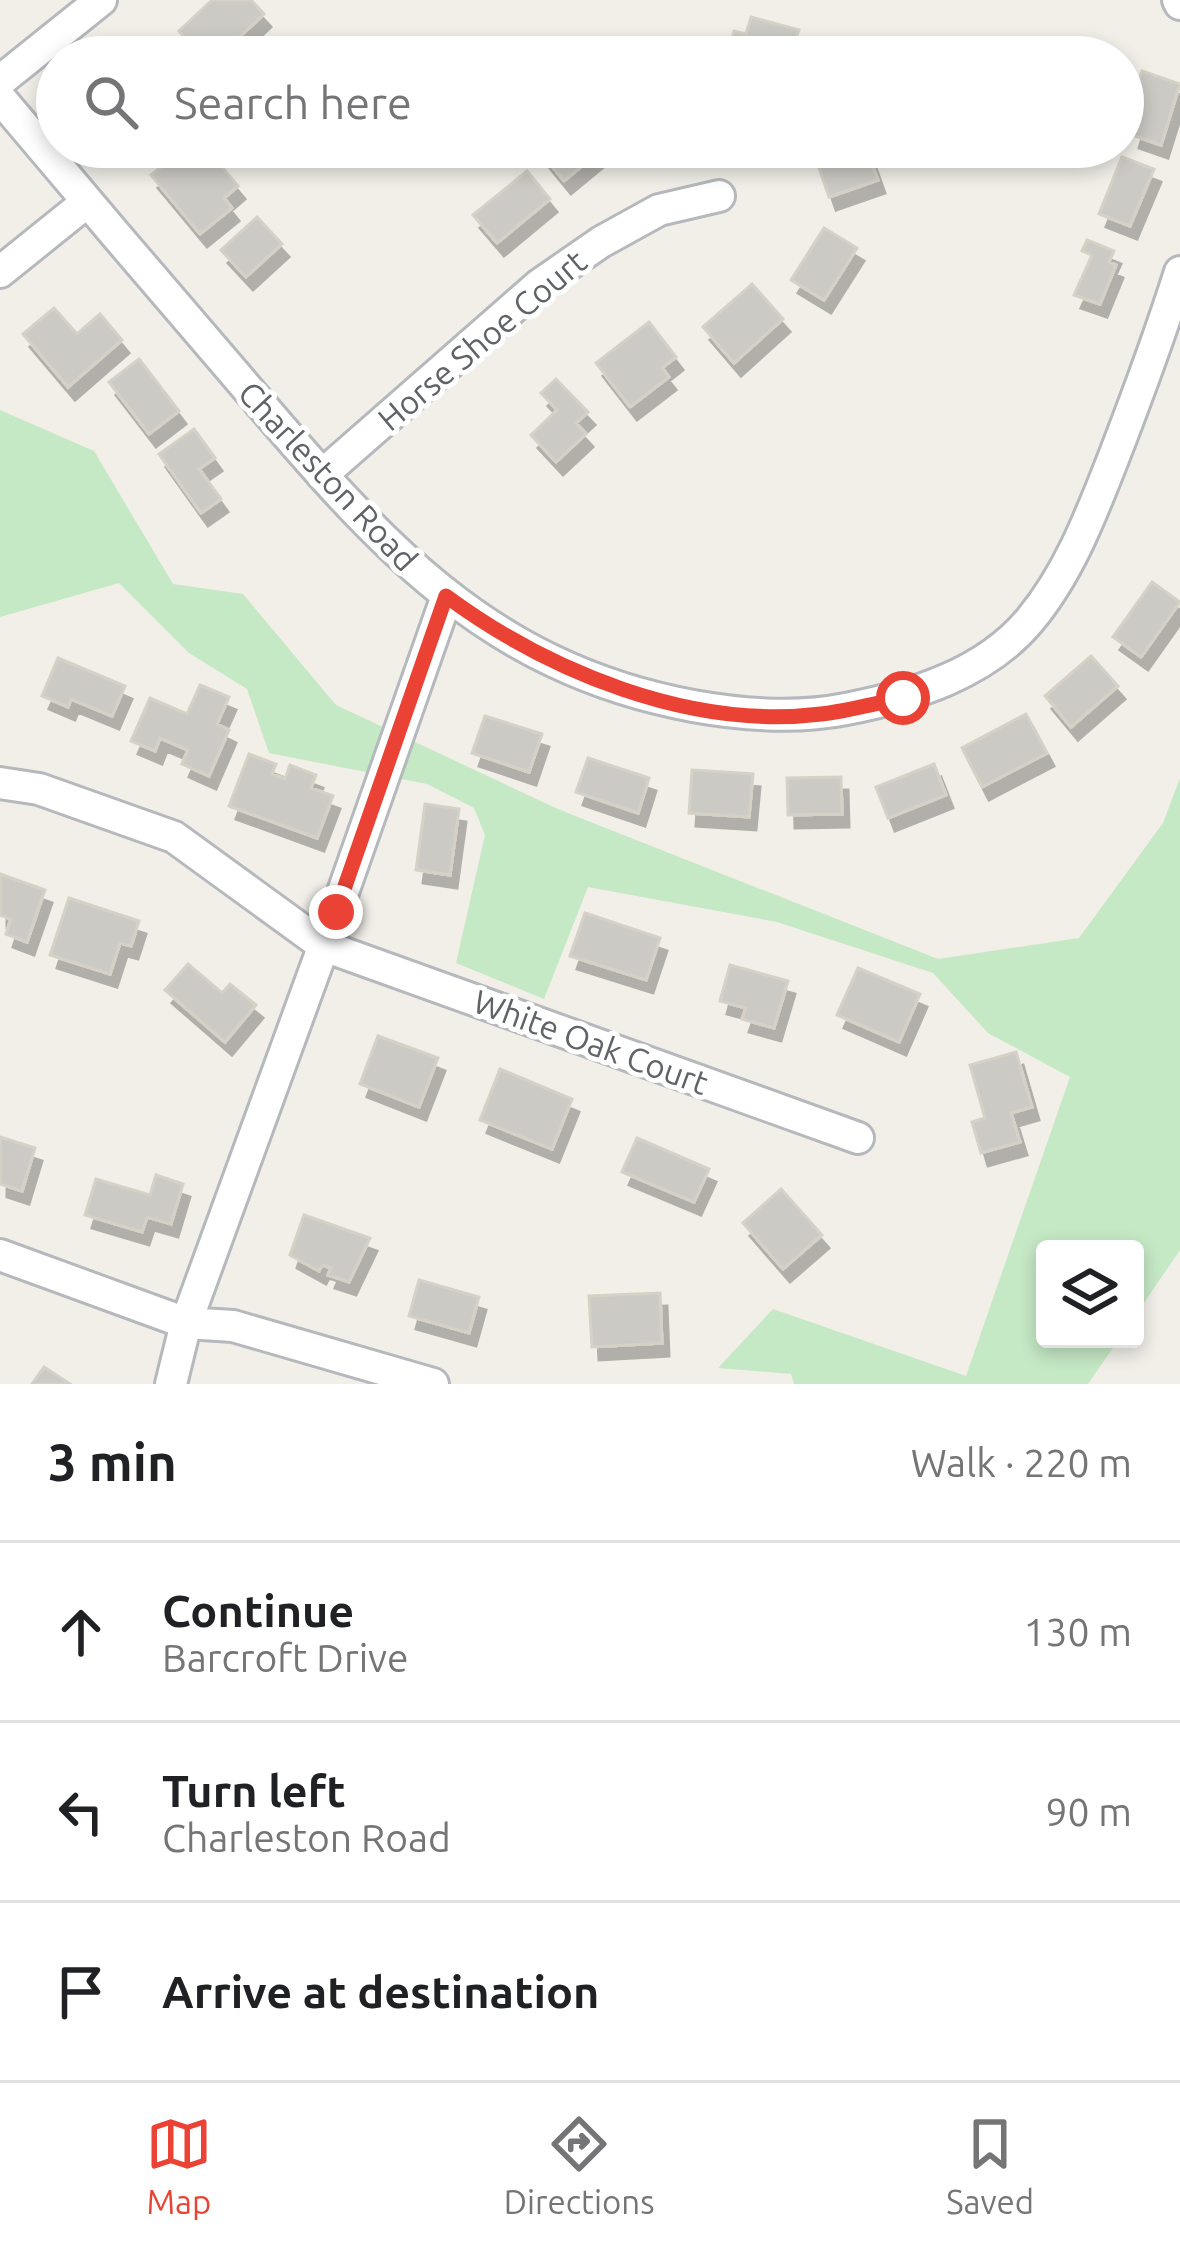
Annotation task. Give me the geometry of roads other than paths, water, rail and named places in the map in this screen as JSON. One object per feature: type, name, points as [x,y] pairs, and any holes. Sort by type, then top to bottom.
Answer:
[{"type":"street","points":[[56,36],[100,0]]},
{"type":"street","points":[[0,81],[36,52]]},
{"type":"street","name":"Charleston Road","points":[[0,98],[36,141]]},
{"type":"street","name":"Charleston Road","points":[[59,168],[322,475],[415,572],[446,596],[185,1323],[171,1384]]},
{"type":"street","name":"Horse Shoe Court","points":[[322,475],[539,284],[659,210],[719,196]]},
{"type":"street","points":[[0,272],[87,202]]},
{"type":"street","points":[[446,596],[487,626],[564,667],[645,697],[733,713],[818,715],[903,698],[972,668],[1029,621],[1081,542],[1154,354],[1180,272]]},
{"type":"street","name":"White Oak Court","points":[[0,783],[39,789],[174,837],[324,946],[858,1138]]},
{"type":"street","points":[[0,1255],[185,1323],[233,1327],[422,1382]]}]
